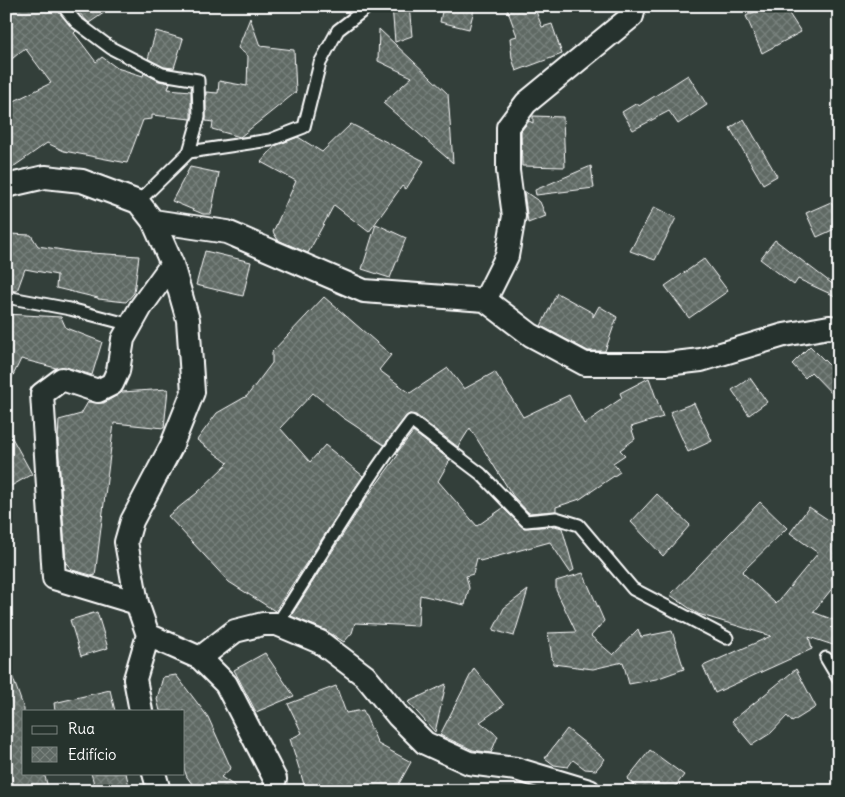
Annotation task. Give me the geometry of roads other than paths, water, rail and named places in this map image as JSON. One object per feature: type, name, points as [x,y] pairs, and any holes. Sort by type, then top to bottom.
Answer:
[{"type":"street","points":[[485,300],[507,256],[514,216],[508,171],[508,127],[526,103],[632,16],[634,6]]},
{"type":"street","points":[[6,186],[44,177],[82,181],[138,202],[153,221],[172,264],[188,320],[193,392],[172,447],[132,521],[126,542],[137,602],[148,635],[135,679],[141,710]]},
{"type":"street","points":[[153,221],[227,232],[364,291],[485,300],[531,335],[585,364],[666,364],[701,360],[784,335],[829,327],[839,328]]},
{"type":"street","points":[[137,602],[54,578],[42,394],[62,379],[98,391],[112,384],[118,371],[123,339],[172,264]]},
{"type":"street","points":[[200,658],[235,631],[263,624],[277,624],[320,642],[365,676],[398,716],[425,743],[469,763],[516,769],[589,791]]},
{"type":"street","points":[[148,635],[200,658],[226,684],[276,779]]},
{"type":"street","points":[[154,774],[158,791]]},
{"type":"lane","points":[[63,6],[76,22],[111,48],[162,74],[198,80],[199,117],[189,152],[138,202]]},
{"type":"lane","points":[[189,152],[270,140],[304,127],[320,63],[338,30],[364,10],[366,6]]},
{"type":"lane","points":[[6,297],[70,309],[131,325]]},
{"type":"lane","points":[[277,624],[345,520],[376,467],[411,421],[481,474],[526,520],[556,518],[579,525],[633,589],[727,638]]},
{"type":"lane","points":[[826,658],[839,680]]}]
